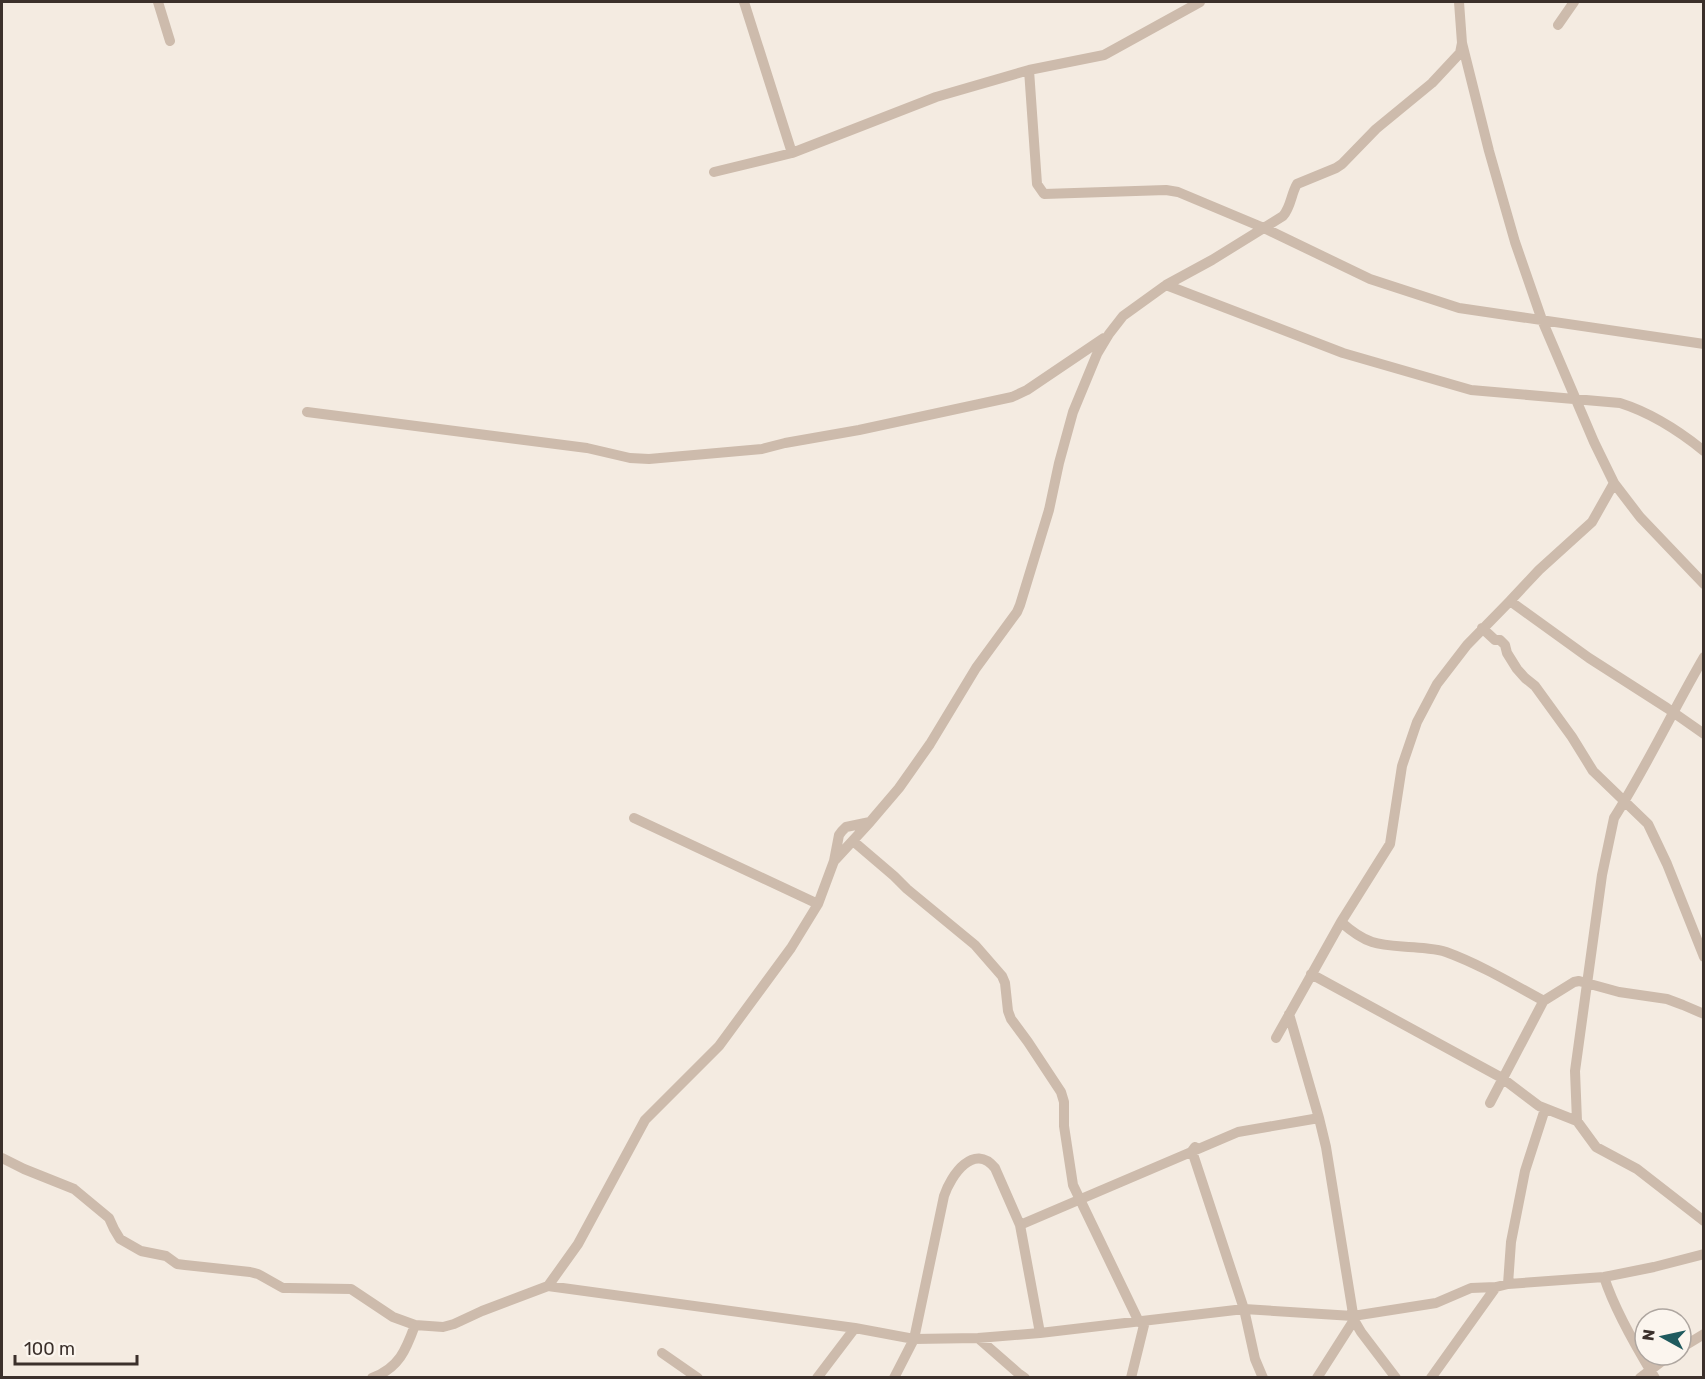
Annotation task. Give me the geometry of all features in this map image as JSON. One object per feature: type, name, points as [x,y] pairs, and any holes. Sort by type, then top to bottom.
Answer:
[{"type":"street","points":[[158,2],[170,41]]},
{"type":"street","points":[[744,2],[792,153]]},
{"type":"street","points":[[714,172],[792,153],[936,97],[1029,70],[1104,55],[1200,2]]},
{"type":"street","points":[[1460,2],[1462,43],[1512,231],[1542,320],[1575,399],[1614,483],[1640,518],[1704,584]]},
{"type":"street","points":[[1558,25],[1574,2]]},
{"type":"street","points":[[834,861],[899,789],[930,744],[976,668],[1020,605],[1049,510],[1073,412],[1097,354],[1109,334],[1123,316],[1166,285],[1284,216],[1298,184],[1342,164],[1376,129],[1447,68],[1460,53],[1462,43]]},
{"type":"street","points":[[1029,70],[1037,184],[1044,194],[1166,190],[1178,192],[1264,228],[1370,279],[1459,308],[1704,344]]},
{"type":"street","points":[[1166,285],[1343,353],[1471,390],[1607,400],[1637,408],[1660,419],[1704,451]]},
{"type":"street","points":[[307,412],[587,448],[630,458],[649,459],[762,449],[1012,397],[1027,390],[1109,334]]},
{"type":"street","points":[[1276,1038],[1341,922],[1390,844],[1402,766],[1417,722],[1441,677],[1482,628],[1539,570],[1592,522],[1614,483]]},
{"type":"street","points":[[1510,601],[1588,658],[1704,734]]},
{"type":"street","points":[[1482,628],[1505,645],[1517,669],[1535,686],[1572,736],[1593,771],[1648,824],[1667,864],[1704,957]]},
{"type":"street","points":[[1704,657],[1611,826],[1575,1071],[1578,1121],[1596,1147],[1637,1169],[1704,1221]]},
{"type":"street","points":[[634,818],[818,904]]},
{"type":"street","points":[[548,1286],[578,1244],[645,1120],[720,1046],[791,948],[818,904],[834,861],[839,835],[846,827],[870,822]]},
{"type":"street","points":[[853,841],[975,945],[1002,976],[1011,1019],[1061,1092],[1073,1185],[1142,1322],[1131,1377]]},
{"type":"street","points":[[1341,922],[1355,934],[1375,944],[1447,952],[1544,1000]]},
{"type":"street","points":[[1311,974],[1502,1078],[1545,1109],[1578,1121]]},
{"type":"street","points":[[1490,1103],[1544,1000],[1574,982],[1579,981],[1619,992],[1666,999],[1704,1014]]},
{"type":"street","points":[[1289,1014],[1326,1147],[1354,1318],[1361,1332],[1396,1377]]},
{"type":"street","points":[[1508,1284],[1511,1242],[1525,1171],[1545,1109]]},
{"type":"street","points":[[1020,1226],[1193,1149],[1238,1132],[1319,1118]]},
{"type":"street","points":[[1193,1149],[1244,1310],[1255,1359],[1263,1377]]},
{"type":"street","points":[[2,1158],[74,1188],[109,1218],[120,1239],[141,1251],[166,1256],[177,1264],[185,1266],[258,1274],[284,1288],[351,1289],[393,1317],[415,1325],[442,1327],[548,1286],[855,1328],[914,1339],[978,1338],[1040,1333],[1244,1310],[1354,1318],[1436,1303],[1471,1288],[1604,1277],[1704,1254]]},
{"type":"street","points":[[894,1377],[914,1339],[947,1186],[966,1161],[976,1158],[990,1162],[995,1168],[1020,1226],[1040,1333]]},
{"type":"street","points":[[1604,1277],[1628,1330],[1653,1374],[1640,1377]]},
{"type":"street","points":[[1431,1377],[1496,1287]]},
{"type":"street","points":[[1317,1377],[1354,1318]]},
{"type":"street","points":[[372,1377],[384,1373],[397,1363],[409,1342],[415,1325]]},
{"type":"street","points":[[817,1377],[855,1328]]},
{"type":"street","points":[[978,1338],[1025,1377]]},
{"type":"street","points":[[662,1353],[698,1377]]}]
